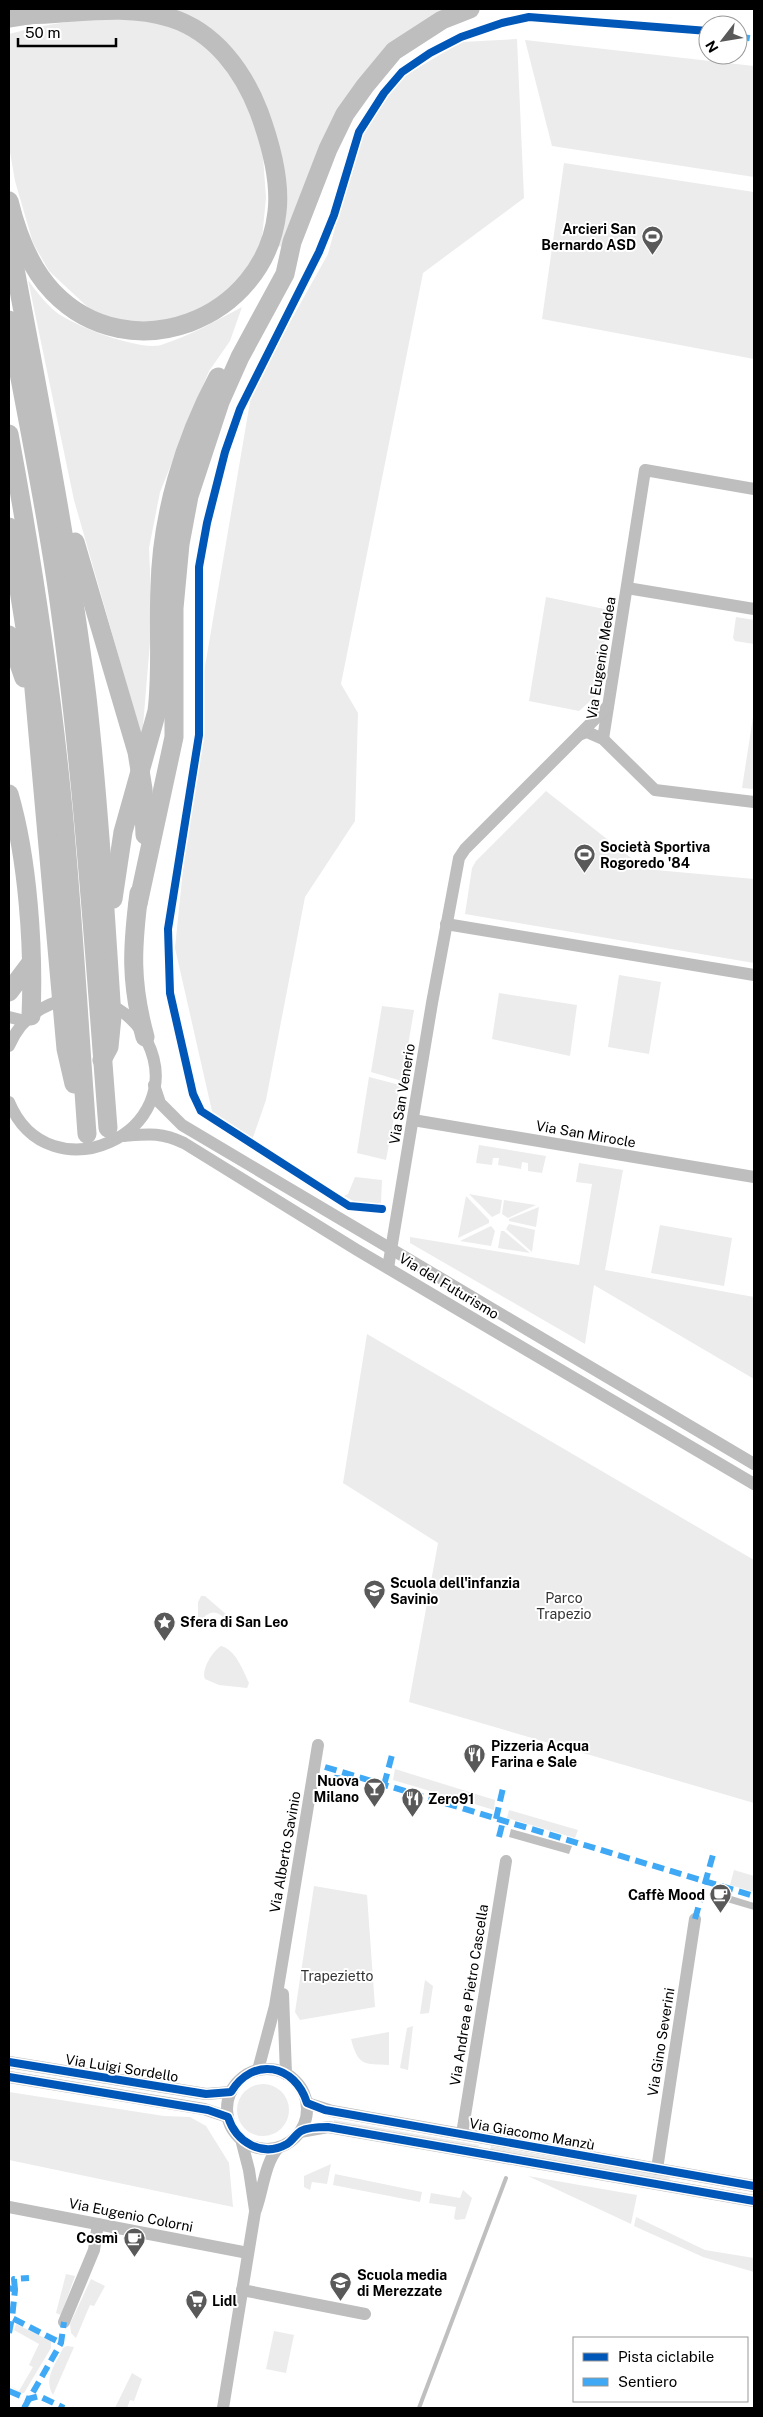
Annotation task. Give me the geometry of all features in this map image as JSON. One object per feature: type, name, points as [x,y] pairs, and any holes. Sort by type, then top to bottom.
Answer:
[{"type":"highway","points":[[9,18],[74,9]]},
{"type":"highway","points":[[108,958],[113,895],[120,850],[157,711],[160,692],[160,588],[170,506],[186,450],[204,405],[292,242],[328,149],[345,114],[394,51],[442,20],[470,9]]},
{"type":"highway","points":[[9,202],[14,222],[31,262],[53,292],[82,313],[99,322],[116,327],[150,330],[189,324],[223,306],[236,295],[248,281],[269,247],[277,210],[276,178],[270,149],[255,103],[234,64],[208,38],[182,22],[152,13],[109,11],[28,15]]},
{"type":"highway","points":[[9,236],[62,522],[84,678],[99,813],[112,1017],[109,1047],[102,1060]]},
{"type":"highway","points":[[138,904],[174,737],[175,586],[187,503],[205,443],[224,390],[286,274],[292,242]]},
{"type":"highway","points":[[9,320],[47,528],[66,655],[83,812],[102,1060],[117,1134]]},
{"type":"highway","points":[[30,348],[50,415],[75,541],[131,726],[140,763],[144,812],[144,848],[134,932],[133,977],[138,1010],[145,1037]]},
{"type":"highway","points":[[9,434],[43,638],[55,735],[63,810],[86,1134]]},
{"type":"highway","points":[[9,527],[33,678],[66,1050],[74,1085],[85,1106]]},
{"type":"highway","points":[[9,635],[26,686],[39,742]]},
{"type":"highway","points":[[9,794],[26,886],[33,1015]]},
{"type":"highway","points":[[9,992],[30,964]]},
{"type":"street","name":"Via Eugenio Medea","points":[[754,489],[645,470],[603,739],[655,790],[754,802]]},
{"type":"street","points":[[627,588],[754,609]]},
{"type":"street","name":"Via San Venerio","points":[[388,1268],[457,864],[462,853],[608,706]]},
{"type":"street","points":[[580,735],[587,732],[603,739]]},
{"type":"street","points":[[446,924],[754,975]]},
{"type":"street","points":[[9,1017],[33,1015],[72,999],[91,999],[110,1005],[126,1015],[145,1037],[154,1066],[154,1085],[150,1102],[142,1118],[98,1148],[68,1149],[51,1145],[35,1136],[16,1116],[9,1102]]},
{"type":"street","points":[[9,1046],[33,1015]]},
{"type":"street","name":"Via del Futurismo","points":[[154,1085],[160,1104],[182,1125],[754,1464]]},
{"type":"street","name":"Via San Mirocle","points":[[413,1120],[754,1177]]},
{"type":"street","name":"Via del Futurismo","points":[[117,1134],[167,1135],[184,1144],[388,1268],[754,1484]]},
{"type":"street","name":"Via Alberto Savinio","points":[[258,2070],[275,2006],[318,1745]]},
{"type":"street","name":"Via Andrea e Pietro Cascella","points":[[462,2134],[506,1861]]},
{"type":"street","name":"Via Gino Severini","points":[[657,2169],[695,1919]]},
{"type":"street","name":"Via Alberto Savinio","points":[[281,1964],[286,2074]]},
{"type":"street","name":"Via Luigi Sordello","points":[[9,2062],[206,2094],[231,2092]]},
{"type":"street","points":[[272,2069],[286,2074],[300,2086],[307,2103],[305,2123],[291,2142],[278,2148],[254,2147],[241,2139],[230,2126],[228,2100],[231,2092],[239,2080],[258,2070],[272,2069]]},
{"type":"street","name":"Via Luigi Sordello","points":[[9,2077],[204,2109],[228,2118]]},
{"type":"street","name":"Via Giacomo Manzù","points":[[307,2103],[325,2110],[754,2186]]},
{"type":"street","name":"Via Giacomo Manzù","points":[[300,2132],[328,2126],[754,2201]]},
{"type":"street","points":[[241,2139],[249,2170],[255,2212]]},
{"type":"street","points":[[223,2408],[255,2212],[262,2195],[270,2160],[278,2148]]},
{"type":"street","name":"Via Eugenio Colorni","points":[[9,2207],[248,2253]]},
{"type":"street","points":[[64,2322],[94,2250],[98,2224]]},
{"type":"street","points":[[242,2290],[365,2314]]},
{"type":"green space","points":[[157,9],[461,9],[391,48],[282,247],[277,245],[255,84]]},
{"type":"green space","points":[[130,16],[168,24],[193,37],[221,59],[241,93],[262,142],[266,198],[262,238],[254,261],[239,282],[206,310],[152,323],[118,321],[94,313],[49,271],[33,243],[15,181],[9,146],[9,34],[69,22]]},
{"type":"green space","points":[[517,39],[524,198],[423,273],[341,684],[358,713],[355,821],[305,897],[266,1100],[251,1143],[214,1120],[175,948],[202,684],[252,390],[328,254],[357,145],[396,81],[461,42]]},
{"type":"green space","points":[[525,40],[698,60],[698,65],[754,66],[754,177],[552,146]]},
{"type":"green space","name":"Arcieri San Bernardo ASD","points":[[564,163],[754,192],[754,359],[542,319]]},
{"type":"green space","points":[[28,280],[48,305],[65,318],[107,336],[151,346],[161,345],[182,337],[242,307],[230,341],[209,371],[160,492],[149,548],[152,618],[142,738],[74,500]]},
{"type":"green space","points":[[546,597],[609,610],[597,695],[579,711],[529,701]]},
{"type":"green space","points":[[736,617],[754,620],[754,644],[735,641],[733,638]]},
{"type":"green space","points":[[754,711],[754,789],[742,788]]},
{"type":"green space","name":"Società Sportiva Rogoredo '84","points":[[546,791],[645,869],[754,879],[754,963],[465,914],[472,868],[476,861]]},
{"type":"green space","points":[[619,975],[661,982],[649,1054],[608,1047]]},
{"type":"green space","points":[[499,993],[577,1005],[570,1056],[492,1039]]},
{"type":"green space","points":[[382,1006],[414,1010],[402,1081],[371,1072]]},
{"type":"green space","points":[[369,1077],[400,1085],[386,1160],[357,1153]]},
{"type":"green space","points":[[479,1145],[546,1156],[542,1173],[528,1171],[528,1163],[522,1162],[521,1169],[498,1165],[499,1158],[493,1158],[492,1165],[476,1163]]},
{"type":"green space","points":[[579,1163],[623,1170],[605,1270],[754,1297],[754,1379],[594,1285],[585,1344],[410,1243],[410,1237],[579,1265],[592,1184],[576,1182]]},
{"type":"green space","points":[[355,1177],[382,1180],[381,1203],[357,1203],[344,1196],[348,1194]]},
{"type":"green space","points":[[469,1194],[502,1200],[500,1213],[492,1217]]},
{"type":"green space","points":[[466,1196],[489,1220],[489,1223],[458,1238]]},
{"type":"green space","points":[[504,1200],[536,1205],[508,1218],[502,1214]]},
{"type":"green space","points":[[539,1207],[536,1227],[509,1221],[509,1219]]},
{"type":"green space","points":[[509,1224],[535,1230],[532,1252],[506,1229]]},
{"type":"green space","points":[[660,1225],[732,1238],[724,1286],[651,1273]]},
{"type":"green space","points":[[491,1226],[495,1231],[491,1246],[460,1241]]},
{"type":"green space","points":[[501,1231],[504,1231],[530,1253],[498,1248]]},
{"type":"green space","name":"Parco Trapezio","points":[[367,1334],[754,1560],[754,1803],[409,1702],[438,1543],[343,1483]]},
{"type":"green space","points":[[201,1596],[205,1596],[227,1615],[224,1618],[217,1613],[210,1613],[205,1616],[203,1625],[198,1625],[198,1602]]},
{"type":"green space","points":[[221,1646],[230,1651],[238,1661],[249,1683],[247,1688],[219,1685],[205,1679],[204,1675],[208,1661]]},
{"type":"green space","points":[[395,1769],[495,1800],[494,1810],[393,1780]]},
{"type":"green space","points":[[509,1810],[578,1830],[575,1838],[507,1818]]},
{"type":"green space","points":[[734,1870],[754,1876],[754,1892],[730,1885]]},
{"type":"green space","name":"Trapezietto","points":[[314,1886],[367,1895],[375,2007],[300,2020],[295,2012]]},
{"type":"green space","points":[[425,1980],[433,1986],[429,2013],[420,2014]]},
{"type":"green space","points":[[413,2026],[408,2070],[400,2068],[407,2028]]},
{"type":"green space","points":[[389,2032],[389,2065],[363,2062],[356,2054],[351,2039]]},
{"type":"green space","points":[[263,2084],[273,2086],[281,2092],[287,2100],[289,2110],[287,2120],[281,2128],[273,2134],[263,2136],[253,2134],[245,2128],[239,2120],[237,2110],[239,2100],[245,2092],[253,2086]]},
{"type":"green space","points":[[9,2092],[164,2116],[190,2117],[206,2126],[229,2163],[233,2207],[9,2160]]},
{"type":"green space","points":[[334,2120],[479,2145],[478,2149],[334,2123]]},
{"type":"green space","points":[[491,2146],[670,2177],[669,2182],[490,2150]]},
{"type":"green space","points":[[331,2164],[327,2184],[312,2182],[310,2190],[304,2187],[304,2176]]},
{"type":"green space","points":[[335,2174],[422,2192],[420,2202],[333,2185]]},
{"type":"green space","points":[[528,2176],[637,2195],[631,2224]]},
{"type":"green space","points":[[463,2190],[472,2198],[465,2219],[456,2220],[454,2218],[456,2207],[429,2203],[431,2193],[460,2198]]},
{"type":"green space","points":[[636,2217],[705,2250],[754,2258],[754,2272],[703,2257],[634,2226]]},
{"type":"green space","points":[[66,2274],[75,2276],[61,2315],[56,2313]]},
{"type":"green space","points":[[91,2279],[105,2286],[94,2306],[90,2305],[76,2338],[71,2333],[70,2324]]},
{"type":"green space","points":[[16,2324],[51,2341],[51,2348],[24,2393],[20,2393],[9,2385],[19,2391],[33,2367],[29,2365],[39,2344],[14,2330]]},
{"type":"green space","points":[[274,2331],[294,2335],[286,2373],[266,2369]]},
{"type":"green space","points":[[67,2346],[74,2347],[53,2395],[49,2383],[50,2377],[63,2348]]},
{"type":"green space","points":[[132,2373],[142,2379],[134,2401],[130,2400],[127,2408],[115,2408]]},
{"type":"shaded area","points":[[511,1829],[572,1846],[569,1854],[509,1837]]},
{"type":"shaded area","points":[[712,1890],[754,1903],[754,1910],[710,1897]]},
{"type":"waterway","points":[[419,2408],[506,2178]]},
{"type":"marked path","points":[[748,38],[754,39]]},
{"type":"marked path","points":[[384,1785],[392,1755]]},
{"type":"marked path","points":[[325,1767],[754,1896]]},
{"type":"marked path","points":[[336,1787],[338,1771]]},
{"type":"marked path","points":[[496,1819],[503,1788]]},
{"type":"marked path","points":[[499,1837],[503,1821]]},
{"type":"marked path","points":[[695,1919],[714,1851]]},
{"type":"marked path","points":[[15,2290],[14,2279],[29,2278]]},
{"type":"marked path","points":[[9,2288],[15,2290],[12,2318],[61,2343]]},
{"type":"marked path","points":[[9,2333],[12,2318]]},
{"type":"marked path","points":[[24,2408],[61,2343],[64,2322]]},
{"type":"marked path","points":[[9,2391],[28,2399],[39,2396],[64,2408]]},
{"type":"cycle path","points":[[382,1209],[349,1206],[201,1111],[193,1094],[170,993],[168,929],[199,735],[199,567],[207,523],[225,452],[240,409],[319,252],[334,215],[359,132],[384,93],[402,72],[430,53],[461,37],[502,23],[529,17],[698,30]]},
{"type":"cycle path","points":[[9,2062],[206,2094],[231,2092],[250,2073],[262,2069],[273,2069],[293,2080],[301,2090],[307,2103],[325,2110],[754,2186]]},
{"type":"cycle path","points":[[9,2077],[208,2110],[228,2117],[237,2134],[251,2145],[259,2148],[278,2148],[291,2141],[299,2132],[314,2127],[328,2127],[754,2201]]},
{"type":"place","name":"Arcieri San Bernardo ASD","points":[[652,256]]},
{"type":"place","name":"Società Sportiva Rogoredo '84","points":[[584,874]]},
{"type":"place","name":"Scuola dell'infanzia Savinio","points":[[374,1610]]},
{"type":"place","name":"Sfera di San Leo","points":[[164,1641]]},
{"type":"place","name":"Pizzeria Acqua Farina e Sale","points":[[475,1773]]},
{"type":"place","name":"Nuova Milano","points":[[375,1808]]},
{"type":"place","name":"Zero91","points":[[412,1818]]},
{"type":"place","name":"Caffè Mood","points":[[721,1914]]},
{"type":"place","name":"Cosmì","points":[[134,2257]]},
{"type":"place","name":"Scuola media di Merezzate","points":[[341,2302]]},
{"type":"place","name":"Lidl","points":[[196,2320]]}]
